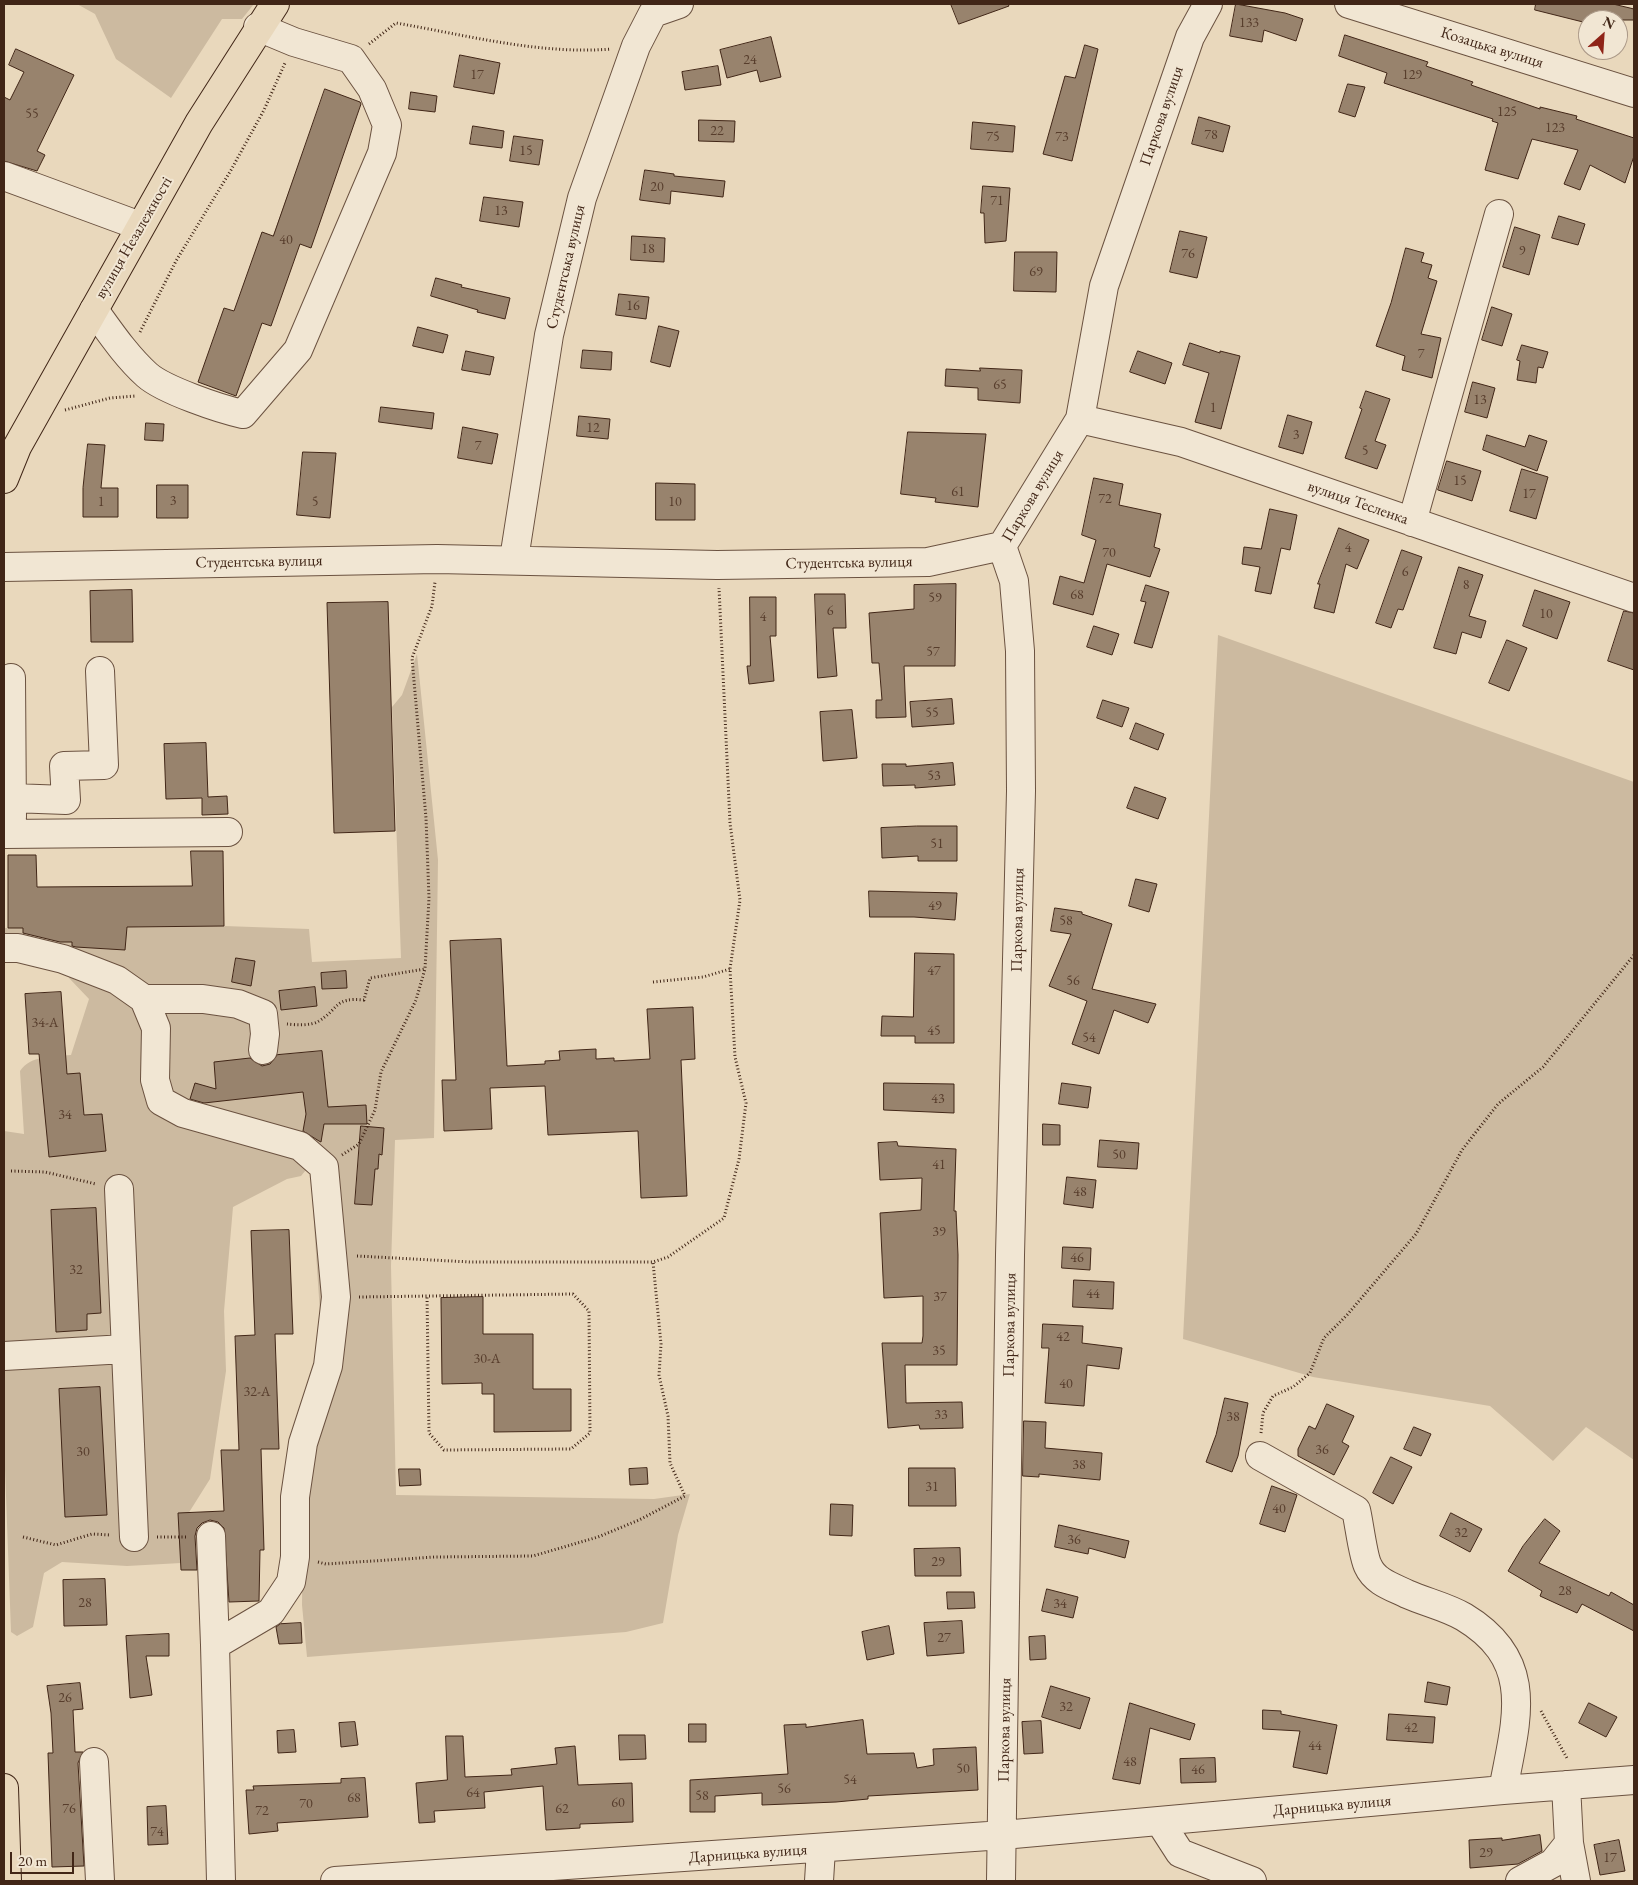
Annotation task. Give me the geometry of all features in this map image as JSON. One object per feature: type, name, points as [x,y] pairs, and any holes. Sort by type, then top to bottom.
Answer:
[{"type":"main road","name":"вулиця Незалежності","points":[[4,479],[17,448],[140,226],[199,123],[275,4]]},
{"type":"main road","points":[[4,1788],[7,1881]]},
{"type":"street","name":"Студентська вулиця","points":[[514,559],[551,326],[582,198],[636,46],[653,13],[679,4]]},
{"type":"street","name":"Паркова вулиця","points":[[1001,1881],[1004,1835],[1010,1255],[1021,791],[1020,651],[1014,581],[1002,546],[1080,419],[1104,286],[1190,36],[1208,4]]},
{"type":"street","name":"Козацька вулиця","points":[[1349,4],[1634,93]]},
{"type":"street","points":[[94,310],[128,355],[148,377],[218,409],[243,414],[298,350],[382,153],[387,125],[372,89],[351,59],[294,42],[258,28]]},
{"type":"street","points":[[4,176],[140,226]]},
{"type":"street","points":[[1412,522],[1499,214]]},
{"type":"street","name":"вулиця Тесленка","points":[[1080,419],[1181,442],[1634,598]]},
{"type":"street","name":"Студентська вулиця","points":[[4,566],[438,558],[717,565],[928,562],[1002,546]]},
{"type":"street","points":[[12,798],[66,800],[64,766],[104,765],[100,671]]},
{"type":"street","points":[[11,678],[12,798],[8,834],[228,832]]},
{"type":"street","points":[[4,948],[18,948],[63,959],[117,980],[144,999],[156,1028],[155,1080],[161,1101],[183,1113],[300,1146],[324,1167],[330,1234],[334,1256],[336,1297],[328,1366],[303,1443],[295,1497],[295,1557],[291,1582],[271,1612],[215,1645]]},
{"type":"street","points":[[144,999],[203,999],[230,1002],[263,1014],[265,1034],[263,1050]]},
{"type":"street","points":[[119,1189],[134,1537]]},
{"type":"street","points":[[4,1356],[125,1349]]},
{"type":"street","points":[[1260,1456],[1356,1510],[1367,1566],[1380,1581],[1462,1616],[1490,1635],[1508,1662],[1516,1683],[1516,1717],[1503,1790]]},
{"type":"street","points":[[211,1536],[221,1881]]},
{"type":"street","points":[[94,1762],[100,1881]]},
{"type":"street","name":"Дарницька вулиця","points":[[335,1881],[616,1872],[821,1850],[1634,1780]]},
{"type":"street","points":[[1575,1784],[1569,1843],[1576,1881]]},
{"type":"street","points":[[1160,1822],[1180,1853],[1252,1881]]},
{"type":"street","points":[[1520,1881],[1552,1863],[1569,1843]]},
{"type":"street","points":[[819,1881],[821,1850]]},
{"type":"path","points":[[351,59],[396,23],[506,42],[580,51],[636,46]]},
{"type":"path","points":[[128,355],[176,261],[231,170],[264,110],[294,42]]},
{"type":"path","points":[[57,412],[110,398],[151,395],[158,382]]},
{"type":"path","points":[[324,1167],[360,1144],[375,1110],[381,1072],[416,1000],[425,969],[429,898],[427,848],[412,658],[432,606],[438,558]]},
{"type":"path","points":[[334,1256],[470,1262],[653,1262],[668,1257],[724,1218],[739,1160],[746,1103],[735,1057],[730,970],[740,900],[730,823],[722,611],[717,565]]},
{"type":"path","points":[[1260,1456],[1263,1413],[1273,1396],[1292,1387],[1310,1373],[1324,1338],[1416,1234],[1462,1150],[1498,1104],[1543,1067],[1634,955]]},
{"type":"path","points":[[263,1014],[280,1024],[298,1025],[318,1021],[333,1007],[351,999],[364,1000],[370,978],[425,969]]},
{"type":"path","points":[[652,982],[703,977],[730,970]]},
{"type":"path","points":[[12,1171],[45,1172],[119,1189]]},
{"type":"path","points":[[295,1557],[326,1564],[435,1557],[533,1556],[598,1537],[639,1520],[684,1496],[670,1464],[668,1416],[659,1374],[661,1344],[653,1262]]},
{"type":"path","points":[[336,1297],[573,1294],[588,1311],[590,1433],[571,1449],[444,1450],[428,1433],[427,1296]]},
{"type":"path","points":[[23,1538],[56,1545],[92,1534],[134,1537],[211,1536]]},
{"type":"path","points":[[1537,1703],[1566,1757],[1575,1784]]},
{"type":"shaded area","points":[[77,4],[254,4],[242,19],[222,19],[171,98],[116,59],[95,14]]},
{"type":"shaded area","points":[[1218,635],[1634,782],[1634,1460],[1586,1427],[1553,1461],[1490,1406],[1313,1377],[1183,1339]]},
{"type":"shaded area","points":[[417,654],[438,860],[434,1138],[395,1140],[391,1266],[396,1495],[654,1499],[690,1494],[678,1535],[663,1623],[626,1632],[307,1657],[302,1605],[303,1508],[321,1327],[310,1165],[301,1176],[287,1179],[233,1207],[224,1311],[226,1371],[210,1479],[188,1514],[181,1563],[127,1566],[62,1562],[44,1573],[33,1627],[17,1636],[11,1632],[4,1442],[4,1131],[24,1134],[20,1071],[36,1059],[71,1055],[89,999],[69,978],[71,971],[4,937],[4,928],[224,926],[309,929],[312,962],[401,958],[392,707],[402,695]]},
{"type":"building","points":[[951,4],[1008,4],[1009,6],[959,24]]},
{"type":"building","points":[[1236,4],[1285,13],[1303,19],[1296,41],[1264,30],[1262,42],[1230,36]]},
{"type":"building","points":[[1536,4],[1613,4],[1634,9],[1634,20],[1628,20],[1628,10],[1578,10],[1578,21],[1535,10]]},
{"type":"building","points":[[1345,35],[1428,62],[1426,66],[1473,82],[1471,85],[1540,109],[1540,107],[1577,116],[1576,119],[1634,138],[1634,156],[1625,183],[1590,165],[1580,190],[1564,184],[1578,150],[1532,139],[1518,179],[1485,170],[1498,123],[1492,121],[1493,119],[1384,83],[1387,73],[1339,56]]},
{"type":"building","points":[[771,37],[781,77],[760,82],[757,70],[727,78],[720,50]]},
{"type":"building","points":[[1085,45],[1098,49],[1072,161],[1043,154],[1065,76],[1075,78]]},
{"type":"building","points":[[16,49],[74,75],[37,151],[45,155],[37,171],[4,161],[4,97],[10,100],[24,72],[9,65]]},
{"type":"building","points":[[460,55],[500,63],[494,94],[454,87]]},
{"type":"building","points":[[718,66],[721,85],[685,90],[682,72]]},
{"type":"building","points":[[1348,84],[1365,87],[1355,117],[1339,112]]},
{"type":"building","points":[[325,89],[361,104],[311,248],[300,244],[271,326],[262,323],[236,396],[198,382],[224,308],[234,311],[262,232],[273,236]]},
{"type":"building","points":[[411,92],[437,96],[435,112],[409,109]]},
{"type":"building","points":[[1199,117],[1230,126],[1223,152],[1192,144]]},
{"type":"building","points":[[699,120],[735,121],[734,142],[699,141]]},
{"type":"building","points":[[973,122],[1015,126],[1013,152],[971,149]]},
{"type":"building","points":[[473,126],[504,131],[502,148],[470,144]]},
{"type":"building","points":[[514,136],[543,140],[539,165],[510,161]]},
{"type":"building","points":[[645,170],[674,174],[674,176],[725,181],[723,197],[671,191],[670,204],[640,200]]},
{"type":"building","points":[[983,186],[1010,188],[1006,241],[985,243],[984,213],[981,213]]},
{"type":"building","points":[[484,197],[523,202],[519,227],[480,221]]},
{"type":"building","points":[[1559,216],[1585,224],[1578,245],[1552,238]]},
{"type":"building","points":[[1515,227],[1540,235],[1529,275],[1503,267]]},
{"type":"building","points":[[1180,231],[1207,237],[1197,278],[1170,272]]},
{"type":"building","points":[[632,236],[665,238],[664,262],[631,260]]},
{"type":"building","points":[[1406,248],[1424,253],[1421,262],[1432,265],[1428,278],[1437,281],[1421,334],[1441,338],[1432,378],[1402,370],[1405,356],[1376,346],[1391,303]]},
{"type":"building","points":[[1015,252],[1057,252],[1056,292],[1014,291]]},
{"type":"building","points":[[436,278],[462,285],[461,287],[510,298],[505,319],[477,312],[478,310],[431,296]]},
{"type":"building","points":[[619,294],[649,297],[646,319],[616,315]]},
{"type":"building","points":[[1492,307],[1512,314],[1502,346],[1482,340]]},
{"type":"building","points":[[659,326],[679,331],[670,367],[651,362]]},
{"type":"building","points":[[418,327],[448,335],[443,353],[413,346]]},
{"type":"building","points":[[1190,343],[1220,353],[1220,351],[1240,356],[1221,429],[1195,422],[1209,373],[1183,365]]},
{"type":"building","points":[[1522,345],[1548,352],[1543,368],[1538,367],[1536,383],[1517,380],[1520,361],[1517,360]]},
{"type":"building","points":[[583,350],[612,352],[611,370],[581,368]]},
{"type":"building","points":[[466,351],[494,357],[490,375],[462,370]]},
{"type":"building","points":[[1138,351],[1172,363],[1165,384],[1130,372]]},
{"type":"building","points":[[980,368],[1022,370],[1020,403],[978,400],[978,388],[945,386],[946,369],[980,371]]},
{"type":"building","points":[[1473,382],[1495,388],[1487,418],[1465,412]]},
{"type":"building","points":[[1366,391],[1390,399],[1375,441],[1386,445],[1377,469],[1345,458],[1362,409],[1360,408]]},
{"type":"building","points":[[381,407],[434,413],[432,429],[379,422]]},
{"type":"building","points":[[1288,415],[1312,422],[1303,454],[1279,447]]},
{"type":"building","points":[[579,416],[610,419],[608,439],[577,436]]},
{"type":"building","points":[[146,423],[164,424],[163,441],[145,440]]},
{"type":"building","points":[[463,427],[498,434],[492,464],[458,458]]},
{"type":"building","points":[[908,432],[986,434],[978,507],[935,502],[936,498],[901,494]]},
{"type":"building","points":[[1487,435],[1525,447],[1529,435],[1547,441],[1537,471],[1483,450]]},
{"type":"building","points":[[88,444],[105,445],[101,488],[118,488],[118,517],[83,517],[83,488]]},
{"type":"building","points":[[303,452],[336,453],[330,518],[297,515]]},
{"type":"building","points":[[1447,461],[1481,471],[1472,501],[1438,490]]},
{"type":"building","points":[[1522,469],[1548,477],[1536,519],[1510,511]]},
{"type":"building","points":[[1094,478],[1123,484],[1119,505],[1161,514],[1154,547],[1160,549],[1150,577],[1107,564],[1093,615],[1053,604],[1060,576],[1084,583],[1096,540],[1082,535]]},
{"type":"building","points":[[656,483],[695,484],[695,520],[656,520]]},
{"type":"building","points":[[157,485],[188,485],[188,518],[157,518]]},
{"type":"building","points":[[1270,509],[1297,515],[1290,550],[1281,548],[1271,594],[1255,591],[1260,567],[1242,564],[1244,547],[1261,549]]},
{"type":"building","points":[[1339,528],[1369,540],[1357,569],[1346,564],[1334,613],[1314,608],[1320,584],[1318,584]]},
{"type":"building","points":[[1402,550],[1422,557],[1403,610],[1398,609],[1391,628],[1376,623]]},
{"type":"building","points":[[1459,567],[1483,575],[1469,616],[1486,621],[1481,638],[1462,632],[1456,654],[1434,648]]},
{"type":"building","points":[[956,584],[955,666],[904,666],[906,717],[876,718],[876,700],[882,700],[879,663],[872,663],[869,613],[914,609],[914,585]]},
{"type":"building","points":[[1146,585],[1169,592],[1152,648],[1134,643],[1146,602],[1141,601]]},
{"type":"building","points":[[132,590],[133,642],[91,642],[90,591]]},
{"type":"building","points":[[1535,590],[1570,602],[1557,639],[1523,626]]},
{"type":"building","points":[[815,594],[845,594],[846,628],[833,628],[837,676],[818,678]]},
{"type":"building","points":[[750,597],[776,597],[776,636],[770,636],[774,681],[749,684],[747,666],[750,666]]},
{"type":"building","points":[[388,602],[395,831],[334,833],[327,603]]},
{"type":"building","points":[[1624,611],[1634,613],[1634,670],[1608,661]]},
{"type":"building","points":[[1094,626],[1119,634],[1112,655],[1087,647]]},
{"type":"building","points":[[1507,640],[1527,648],[1509,691],[1489,683]]},
{"type":"building","points":[[952,699],[954,724],[912,727],[910,702]]},
{"type":"building","points":[[1103,700],[1129,708],[1122,727],[1097,718]]},
{"type":"building","points":[[852,710],[857,758],[823,761],[820,712]]},
{"type":"building","points":[[1136,723],[1164,734],[1158,750],[1130,739]]},
{"type":"building","points":[[206,743],[208,797],[227,796],[228,814],[202,815],[202,798],[166,799],[164,744]]},
{"type":"building","points":[[953,763],[955,785],[915,788],[915,785],[883,786],[882,764],[906,764],[906,766]]},
{"type":"building","points":[[1135,787],[1166,798],[1158,819],[1127,808]]},
{"type":"building","points":[[957,826],[957,861],[918,861],[918,856],[882,858],[881,828]]},
{"type":"building","points":[[191,851],[223,851],[224,926],[127,927],[125,950],[76,947],[72,946],[72,942],[60,942],[23,933],[23,928],[8,928],[8,855],[36,855],[37,887],[192,886]]},
{"type":"building","points":[[1136,879],[1157,884],[1149,912],[1129,906]]},
{"type":"building","points":[[869,891],[957,893],[955,920],[914,917],[870,917]]},
{"type":"building","points":[[1055,908],[1082,912],[1082,914],[1112,924],[1092,989],[1156,1004],[1148,1023],[1114,1010],[1099,1054],[1072,1044],[1087,1001],[1049,986],[1071,934],[1051,931]]},
{"type":"building","points":[[501,939],[507,1066],[545,1064],[545,1061],[560,1060],[559,1051],[596,1049],[596,1059],[614,1058],[614,1061],[650,1059],[647,1009],[693,1007],[695,1059],[681,1060],[687,1196],[641,1198],[638,1131],[548,1135],[545,1086],[490,1088],[492,1129],[444,1131],[442,1080],[456,1080],[450,941]]},
{"type":"building","points":[[915,953],[954,954],[954,1043],[915,1043],[915,1036],[881,1036],[882,1016],[913,1017]]},
{"type":"building","points":[[236,958],[255,961],[251,986],[232,982]]},
{"type":"building","points":[[346,971],[347,988],[322,989],[321,973]]},
{"type":"building","points":[[315,987],[317,1006],[281,1010],[279,991]]},
{"type":"building","points":[[61,992],[67,1074],[80,1073],[84,1115],[102,1114],[106,1151],[49,1157],[39,1054],[29,1054],[25,994]]},
{"type":"building","points":[[322,1051],[328,1107],[366,1105],[367,1124],[324,1124],[321,1142],[303,1131],[306,1114],[303,1092],[204,1103],[190,1099],[195,1083],[216,1089],[214,1062],[250,1058],[262,1066],[270,1064],[277,1055]]},
{"type":"building","points":[[884,1083],[954,1084],[954,1113],[884,1110]]},
{"type":"building","points":[[1062,1083],[1091,1087],[1088,1108],[1059,1104]]},
{"type":"building","points":[[1043,1124],[1060,1125],[1060,1145],[1043,1145]]},
{"type":"building","points":[[361,1126],[384,1128],[382,1155],[379,1154],[378,1169],[375,1169],[372,1205],[355,1204]]},
{"type":"building","points":[[1100,1140],[1139,1143],[1137,1169],[1098,1167]]},
{"type":"building","points":[[897,1142],[898,1146],[956,1149],[954,1211],[956,1211],[958,1255],[957,1365],[905,1365],[906,1403],[962,1402],[963,1428],[920,1429],[919,1425],[888,1428],[882,1343],[922,1343],[923,1336],[923,1296],[884,1298],[880,1213],[921,1210],[922,1178],[880,1180],[878,1143]]},
{"type":"building","points":[[1067,1177],[1096,1180],[1093,1208],[1064,1204]]},
{"type":"building","points":[[96,1208],[101,1313],[87,1314],[87,1330],[56,1332],[51,1210]]},
{"type":"building","points":[[289,1230],[293,1334],[275,1334],[279,1449],[261,1449],[264,1550],[260,1550],[259,1601],[229,1602],[224,1528],[218,1522],[210,1520],[202,1523],[197,1528],[195,1536],[197,1570],[181,1570],[178,1513],[224,1511],[221,1450],[239,1450],[235,1336],[255,1335],[251,1231]]},
{"type":"building","points":[[1063,1247],[1091,1248],[1090,1270],[1062,1268]]},
{"type":"building","points":[[1074,1280],[1114,1282],[1113,1309],[1073,1307]]},
{"type":"building","points":[[483,1297],[483,1334],[533,1334],[533,1389],[571,1389],[571,1431],[494,1432],[494,1394],[482,1394],[482,1383],[442,1384],[441,1298]]},
{"type":"building","points":[[1043,1324],[1083,1326],[1082,1343],[1122,1348],[1119,1369],[1087,1365],[1084,1406],[1045,1403],[1049,1348],[1042,1348]]},
{"type":"building","points":[[100,1387],[107,1515],[65,1517],[59,1389]]},
{"type":"building","points":[[1225,1398],[1248,1403],[1238,1456],[1232,1472],[1206,1462],[1216,1435]]},
{"type":"building","points":[[1327,1404],[1354,1416],[1342,1442],[1349,1446],[1334,1475],[1298,1456],[1298,1449],[1309,1426],[1315,1429]]},
{"type":"building","points":[[1024,1421],[1046,1422],[1045,1448],[1102,1453],[1100,1480],[1039,1474],[1039,1477],[1023,1476]]},
{"type":"building","points":[[1414,1427],[1431,1434],[1421,1456],[1404,1449]]},
{"type":"building","points":[[1391,1457],[1412,1467],[1393,1504],[1373,1493]]},
{"type":"building","points":[[647,1468],[648,1484],[630,1485],[629,1469]]},
{"type":"building","points":[[909,1468],[955,1468],[956,1506],[909,1506]]},
{"type":"building","points":[[399,1469],[420,1469],[421,1485],[400,1486]]},
{"type":"building","points":[[1272,1486],[1297,1495],[1285,1532],[1260,1524]]},
{"type":"building","points":[[831,1504],[853,1505],[852,1536],[830,1535]]},
{"type":"building","points":[[1451,1513],[1482,1529],[1470,1552],[1440,1536]]},
{"type":"building","points":[[1545,1519],[1560,1531],[1539,1563],[1609,1596],[1611,1592],[1634,1605],[1634,1631],[1582,1604],[1577,1613],[1540,1596],[1542,1591],[1508,1571],[1523,1546]]},
{"type":"building","points":[[1059,1525],[1129,1541],[1125,1558],[1089,1548],[1088,1554],[1055,1547]]},
{"type":"building","points":[[960,1548],[961,1576],[915,1576],[914,1549]]},
{"type":"building","points":[[105,1579],[107,1625],[64,1626],[63,1580]]},
{"type":"building","points":[[1047,1589],[1078,1597],[1073,1618],[1042,1611]]},
{"type":"building","points":[[947,1592],[974,1592],[975,1608],[948,1609]]},
{"type":"building","points":[[962,1621],[964,1653],[927,1656],[924,1623]]},
{"type":"building","points":[[301,1623],[302,1643],[279,1644],[276,1627],[280,1624]]},
{"type":"building","points":[[889,1626],[894,1654],[867,1660],[862,1632]]},
{"type":"building","points":[[169,1634],[169,1656],[146,1656],[152,1695],[130,1698],[126,1636]]},
{"type":"building","points":[[1045,1636],[1046,1659],[1030,1660],[1029,1637]]},
{"type":"building","points":[[1428,1682],[1450,1687],[1447,1705],[1425,1702]]},
{"type":"building","points":[[80,1683],[83,1709],[73,1710],[75,1752],[83,1752],[78,1763],[84,1866],[52,1867],[48,1753],[53,1753],[51,1713],[47,1686]]},
{"type":"building","points":[[1051,1686],[1090,1698],[1080,1729],[1042,1717]]},
{"type":"building","points":[[1130,1703],[1195,1724],[1190,1740],[1150,1728],[1140,1784],[1113,1779]]},
{"type":"building","points":[[1589,1703],[1617,1717],[1606,1737],[1579,1723]]},
{"type":"building","points":[[1263,1710],[1281,1711],[1281,1714],[1337,1725],[1327,1774],[1293,1767],[1300,1731],[1263,1729]]},
{"type":"building","points":[[1389,1714],[1435,1717],[1433,1743],[1387,1740]]},
{"type":"building","points":[[863,1720],[867,1754],[914,1753],[917,1768],[934,1765],[933,1749],[976,1747],[978,1790],[868,1796],[868,1799],[836,1802],[762,1805],[762,1793],[715,1796],[715,1812],[690,1812],[690,1780],[788,1774],[784,1725],[806,1724],[806,1727]]},
{"type":"building","points":[[1041,1721],[1043,1753],[1024,1754],[1022,1722]]},
{"type":"building","points":[[355,1722],[358,1745],[341,1747],[339,1723]]},
{"type":"building","points":[[689,1724],[706,1724],[706,1742],[689,1742]]},
{"type":"building","points":[[294,1730],[296,1752],[278,1753],[277,1731]]},
{"type":"building","points":[[619,1735],[645,1735],[646,1759],[620,1760]]},
{"type":"building","points":[[446,1736],[463,1736],[465,1777],[512,1775],[511,1769],[557,1764],[555,1748],[575,1746],[578,1785],[632,1783],[633,1822],[580,1824],[580,1828],[546,1830],[543,1786],[484,1792],[485,1808],[434,1811],[435,1822],[419,1823],[416,1783],[447,1780]]},
{"type":"building","points":[[1215,1758],[1216,1782],[1181,1783],[1180,1759]]},
{"type":"building","points":[[365,1778],[368,1817],[277,1823],[278,1831],[249,1834],[246,1790],[254,1790],[253,1786],[341,1783],[341,1779]]},
{"type":"building","points":[[166,1806],[168,1844],[148,1845],[147,1807]]},
{"type":"building","points":[[1540,1835],[1542,1851],[1518,1864],[1470,1868],[1469,1840],[1502,1838],[1502,1840]]},
{"type":"building","points":[[1619,1840],[1625,1871],[1600,1875],[1594,1845]]}]
